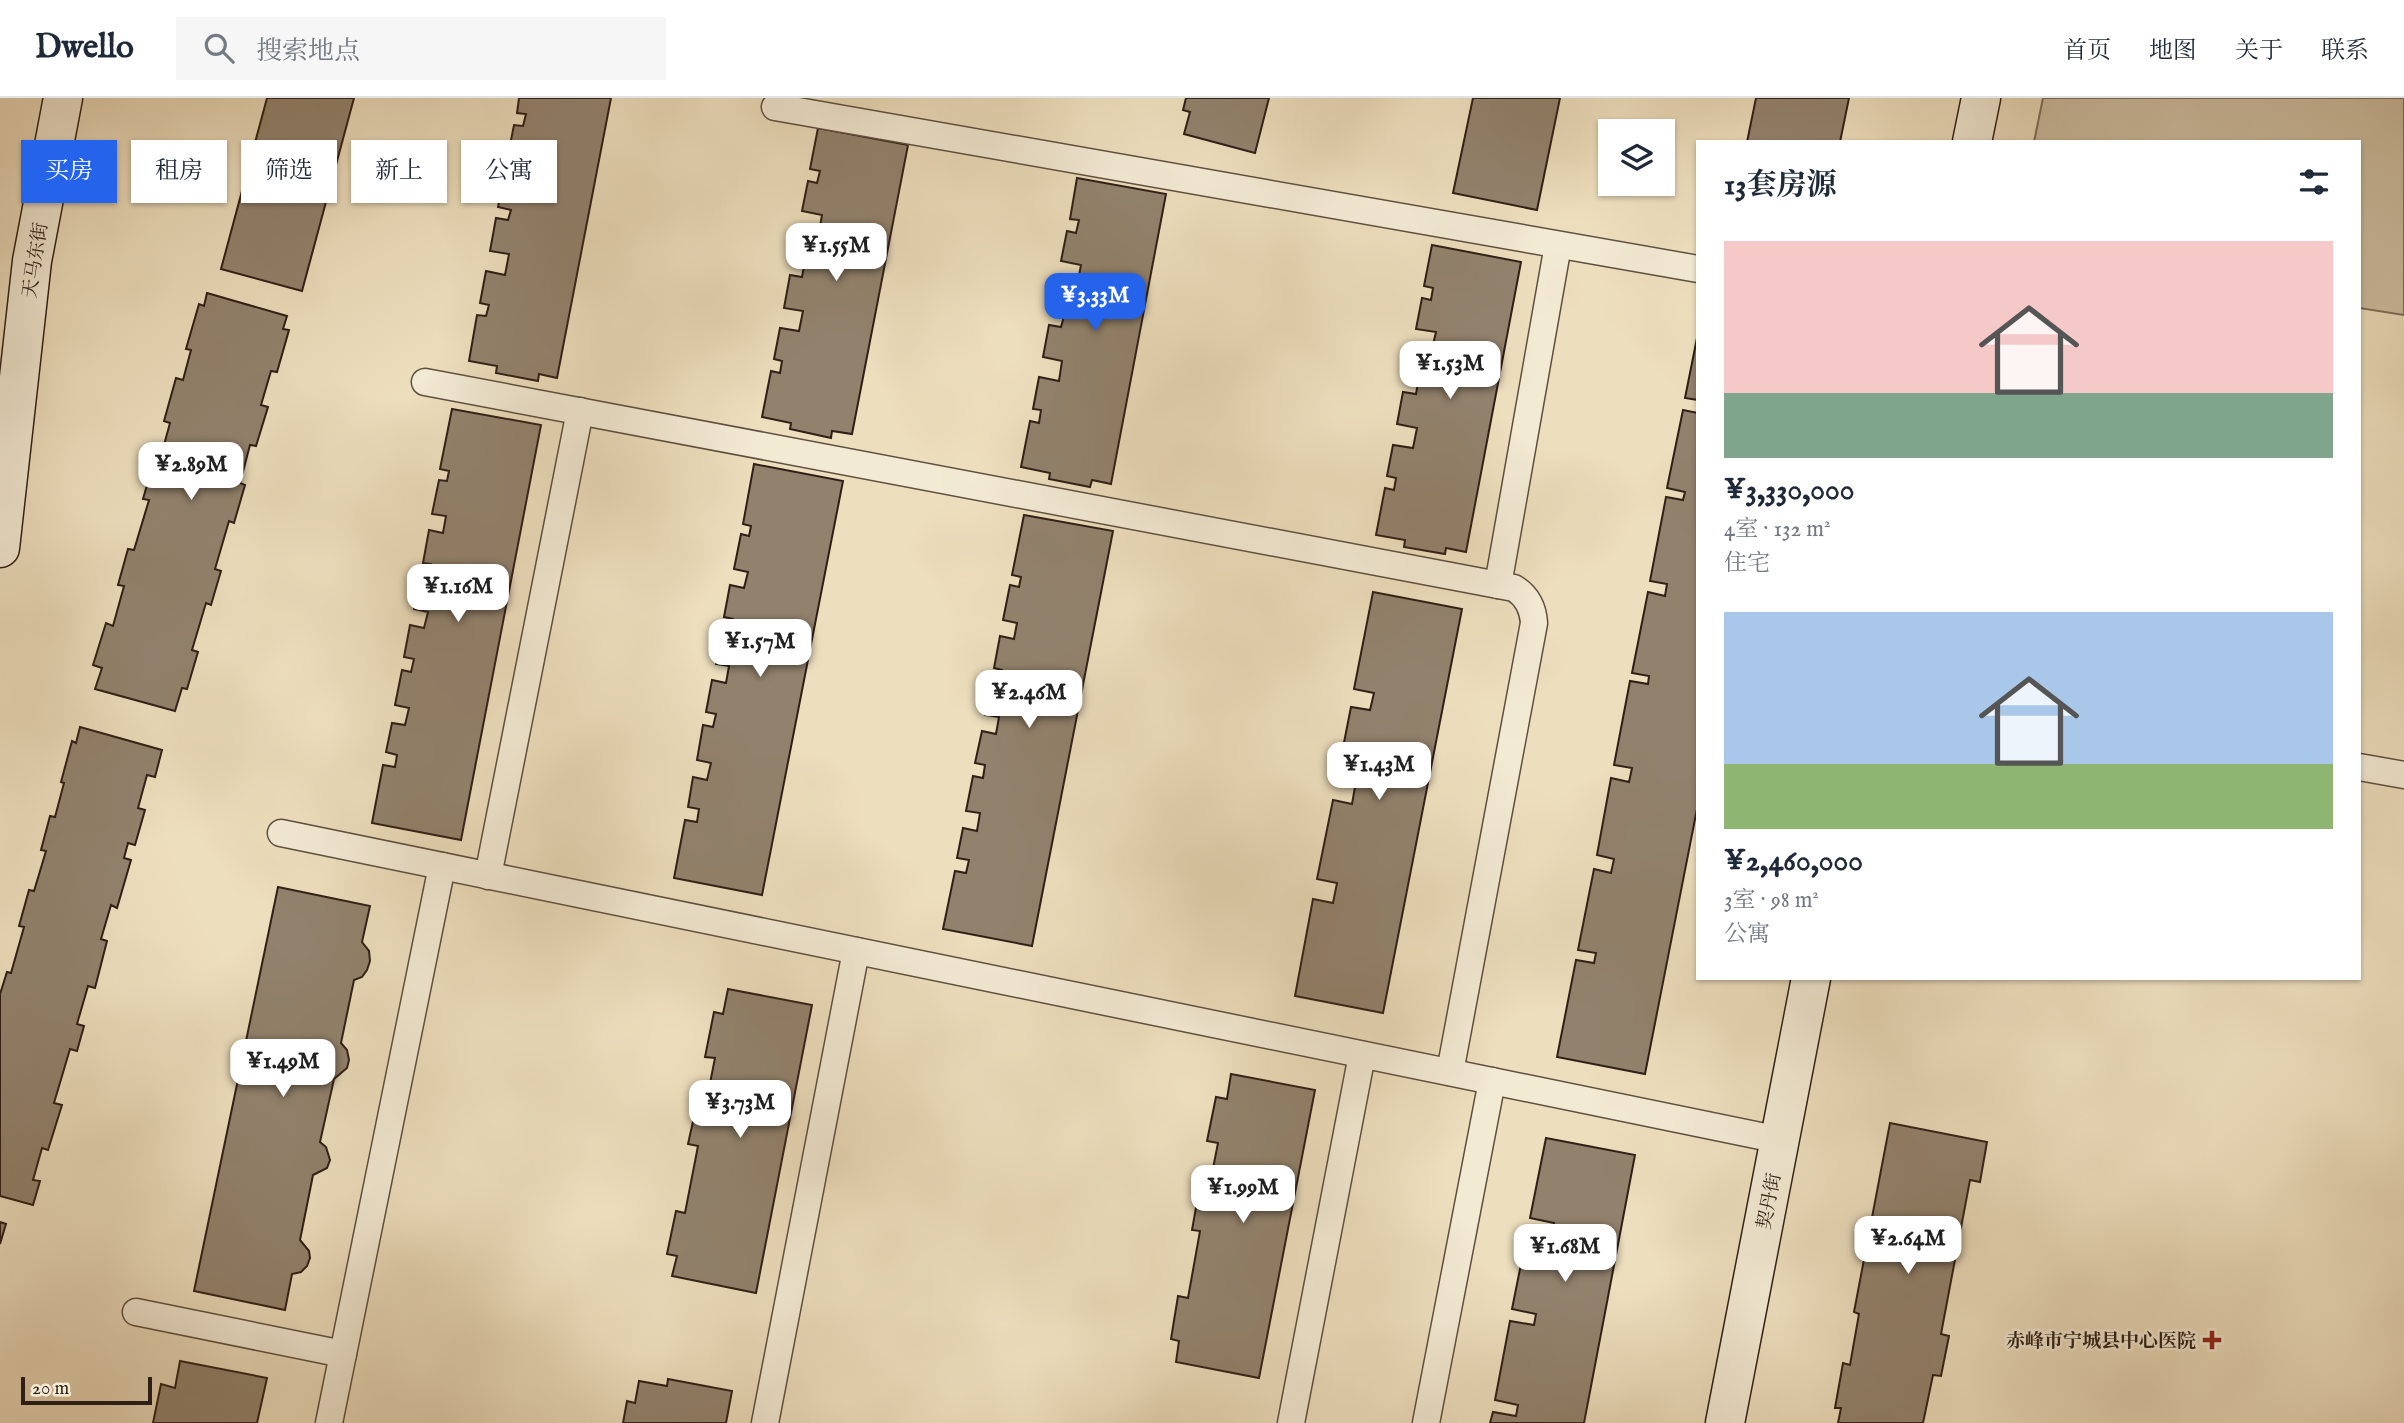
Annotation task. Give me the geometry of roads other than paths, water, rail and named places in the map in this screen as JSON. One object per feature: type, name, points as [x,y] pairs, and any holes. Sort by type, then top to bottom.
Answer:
[{"type":"main road","name":"天马东街","points":[[0,548],[5,456],[32,261],[63,98]]},
{"type":"main road","points":[[1972,140],[1981,98]]},
{"type":"main road","name":"契丹街","points":[[1726,1423],[1811,980]]},
{"type":"lane","points":[[775,107],[1696,269]]},
{"type":"lane","points":[[1498,584],[1558,245]]},
{"type":"lane","points":[[425,382],[1514,587],[1522,592],[1533,610],[1534,623],[1450,1072]]},
{"type":"lane","points":[[488,876],[580,411]]},
{"type":"lane","points":[[2361,767],[2404,775]]},
{"type":"lane","points":[[281,833],[1780,1140]]},
{"type":"lane","points":[[329,1423],[442,866]]},
{"type":"lane","points":[[765,1423],[856,951]]},
{"type":"lane","points":[[1291,1423],[1362,1055]]},
{"type":"lane","points":[[1426,1423],[1492,1081]]},
{"type":"lane","points":[[136,1312],[343,1354]]},
{"type":"place","name":"赤峰市宁城县中心医院","points":[[2212,1340]]}]
